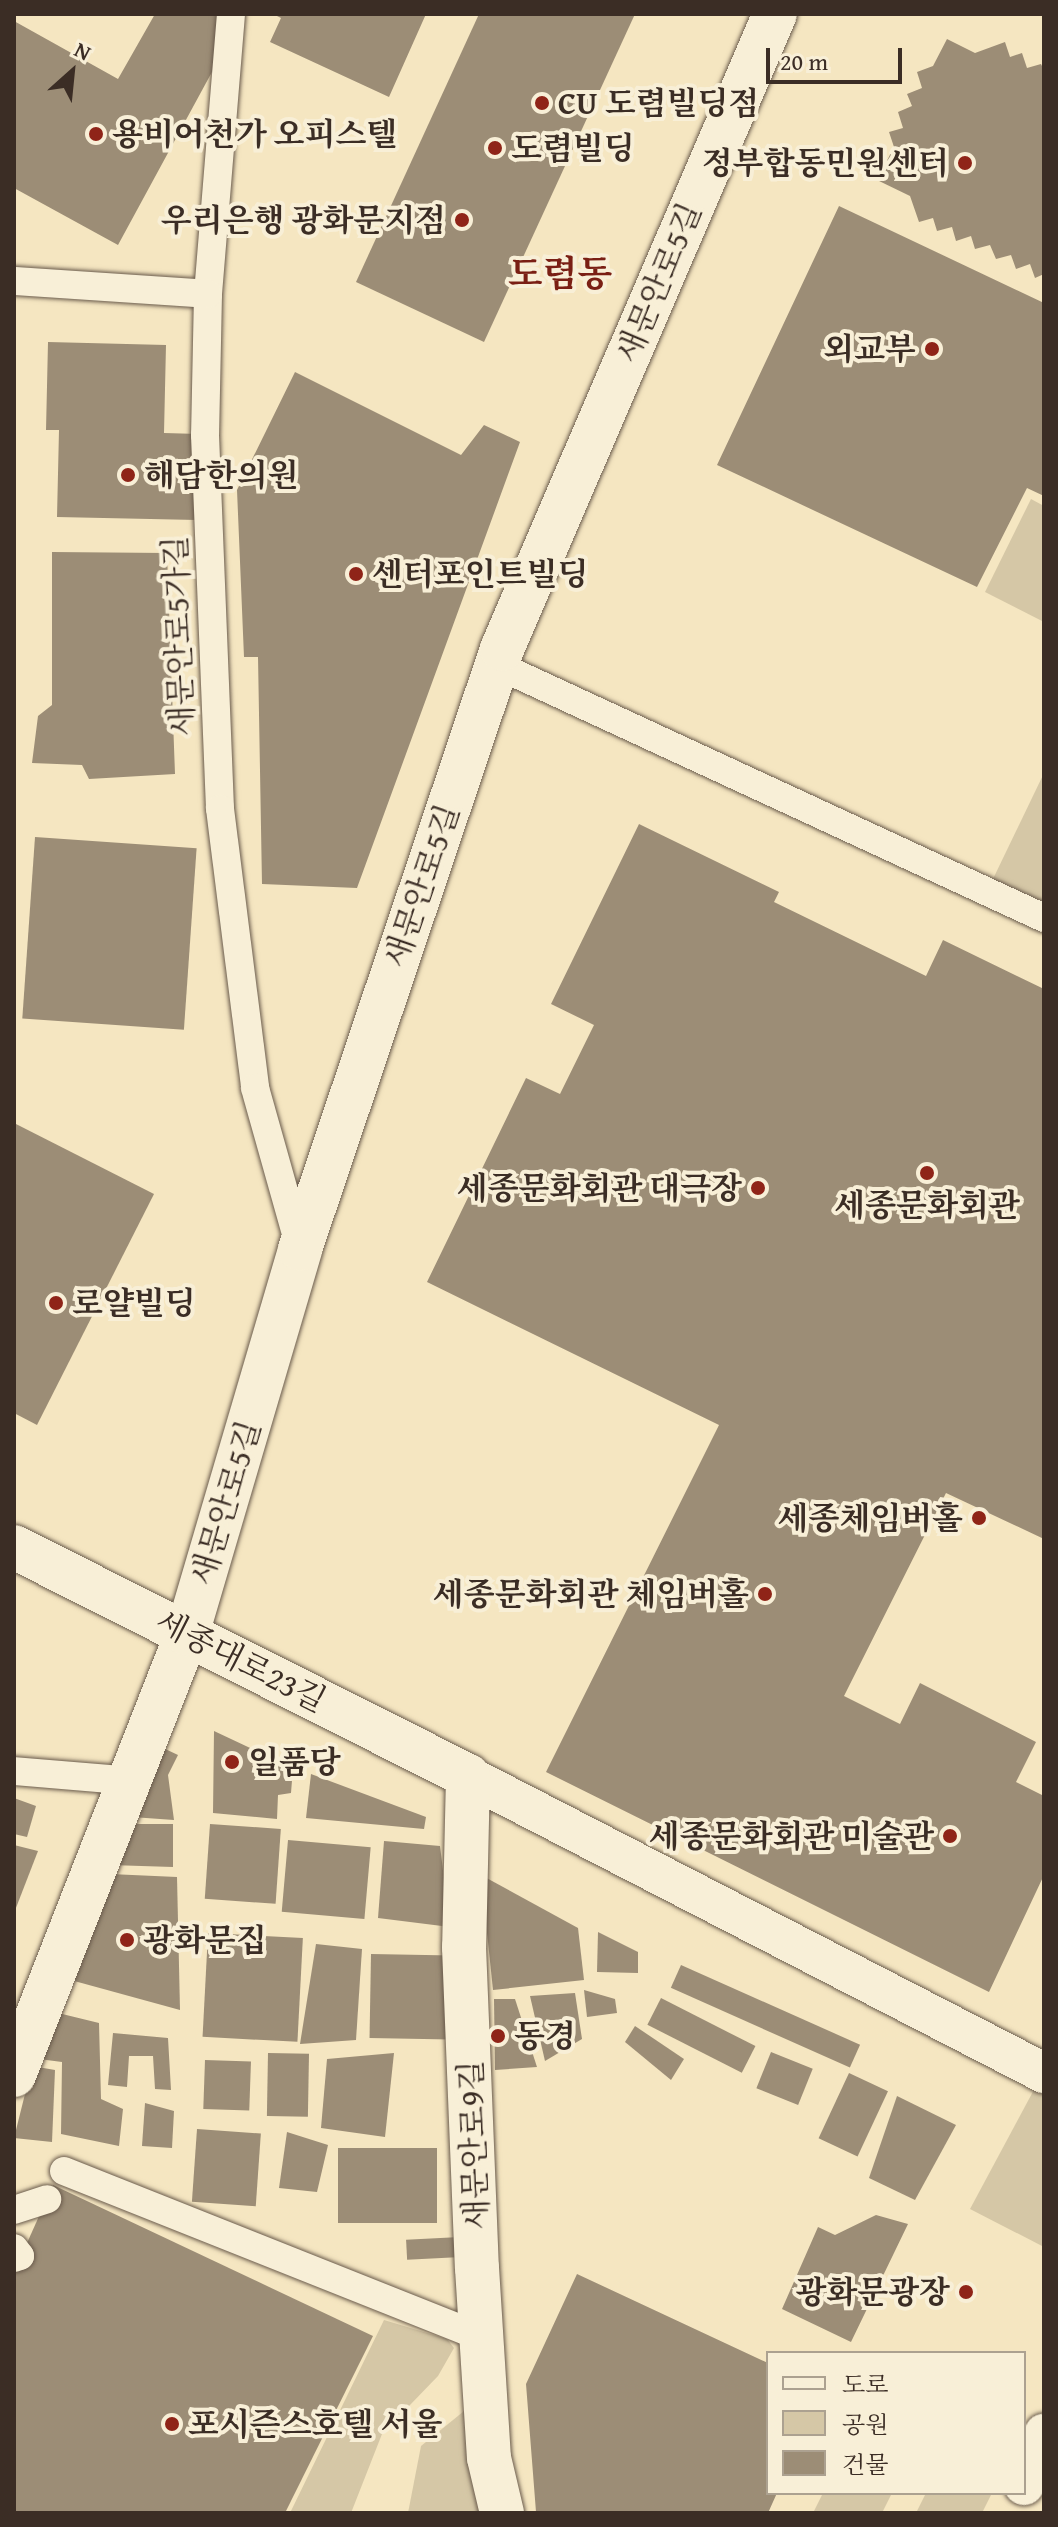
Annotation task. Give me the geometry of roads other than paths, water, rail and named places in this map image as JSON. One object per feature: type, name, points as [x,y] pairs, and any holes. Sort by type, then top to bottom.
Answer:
[{"type":"street","name":"새문안로5길","points":[[14,2075],[132,1781],[187,1634],[300,1249],[497,665],[775,14]]},
{"type":"street","name":"세종대로23길","points":[[14,1547],[468,1776]]},
{"type":"street","points":[[468,1776],[1044,2073]]},
{"type":"street","name":"새문안로9길","points":[[468,1776],[464,1947],[481,2337],[489,2458],[502,2513]]},
{"type":"street","points":[[1026,2480],[1044,2434]]},
{"type":"lane","name":"새문안로5가길","points":[[231,14],[208,294],[220,809],[255,1088],[300,1249]]},
{"type":"lane","points":[[14,281],[208,294]]},
{"type":"lane","points":[[497,665],[1044,918]]},
{"type":"lane","points":[[14,1771],[132,1781]]},
{"type":"lane","points":[[64,2171],[96,2194],[481,2337]]},
{"type":"lane","points":[[14,2186],[47,2199],[14,2210]]},
{"type":"place","name":"CU 도렴빌딩점","points":[[542,103]]},
{"type":"place","name":"용비어천가 오피스텔","points":[[96,134]]},
{"type":"place","name":"도렴빌딩","points":[[495,148]]},
{"type":"place","name":"정부합동민원센터","points":[[965,163]]},
{"type":"place","name":"우리은행 광화문지점","points":[[462,220]]},
{"type":"place","name":"외교부","points":[[932,349]]},
{"type":"place","name":"해담한의원","points":[[128,475]]},
{"type":"place","name":"센터포인트빌딩","points":[[356,574]]},
{"type":"place","name":"세종문화회관","points":[[927,1173]]},
{"type":"place","name":"세종문화회관 대극장","points":[[758,1188]]},
{"type":"place","name":"로얄빌딩","points":[[56,1303]]},
{"type":"place","name":"세종체임버홀","points":[[979,1518]]},
{"type":"place","name":"세종문화회관 체임버홀","points":[[765,1594]]},
{"type":"place","name":"일품당","points":[[232,1762]]},
{"type":"place","name":"세종문화회관 미술관","points":[[950,1836]]},
{"type":"place","name":"광화문집","points":[[127,1940]]},
{"type":"place","name":"동경","points":[[498,2036]]},
{"type":"place","name":"광화문광장","points":[[966,2292]]},
{"type":"place","name":"포시즌스호텔 서울","points":[[172,2424]]},
{"type":"district","name":"도렴동","points":[[560,273]]}]
